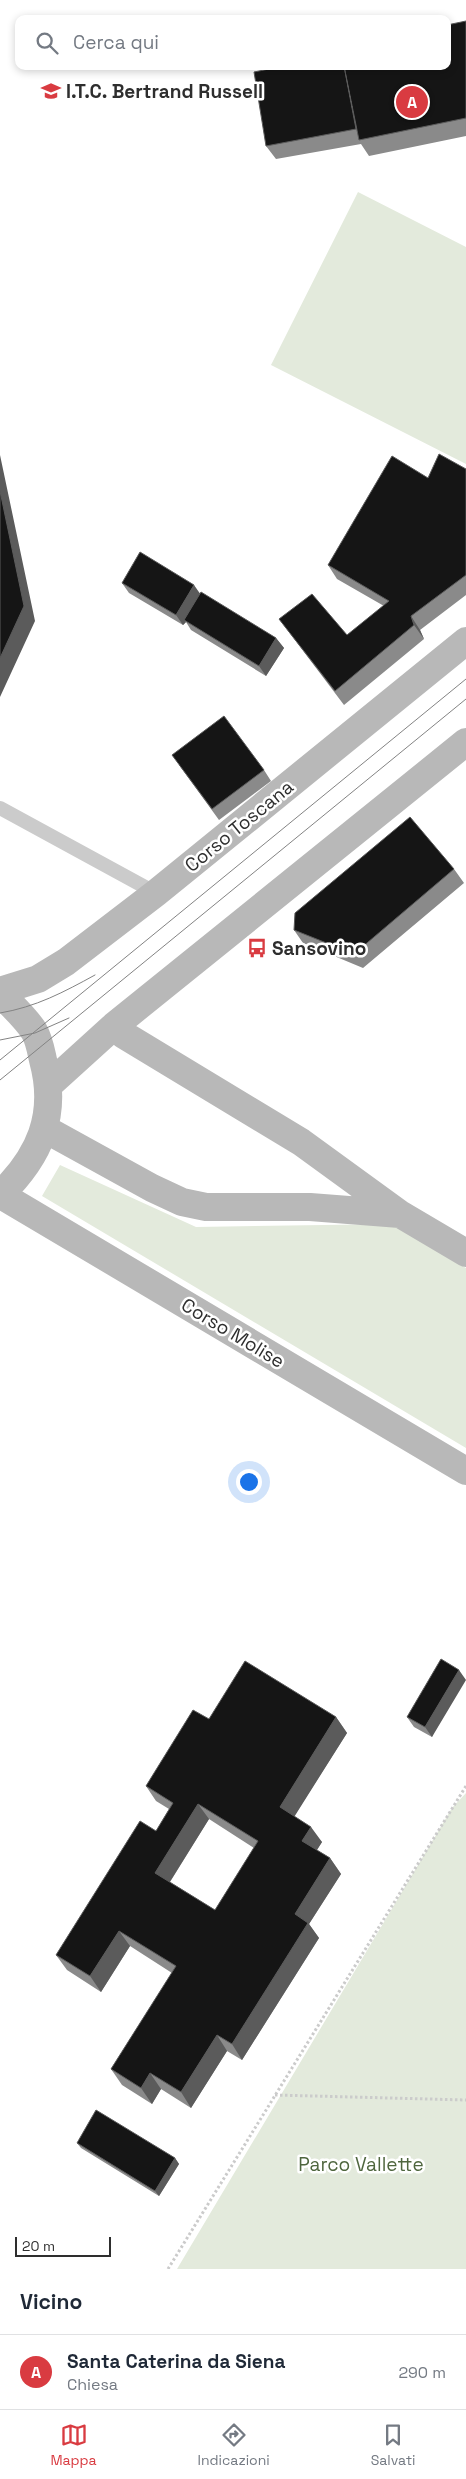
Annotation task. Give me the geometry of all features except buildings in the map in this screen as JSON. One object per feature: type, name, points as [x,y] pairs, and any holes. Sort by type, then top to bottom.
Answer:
[{"type":"street","name":"Corso Toscana","points":[[0,992],[38,979],[66,962],[156,893],[466,641]]},
{"type":"street","points":[[50,1084],[114,1026],[466,742]]},
{"type":"street","points":[[0,992],[34,1031],[50,1084],[49,1108],[45,1129],[26,1165],[0,1195]]},
{"type":"street","points":[[114,1026],[124,1035],[301,1142],[400,1214],[466,1253]]},
{"type":"street","points":[[45,1129],[152,1188],[195,1205],[206,1207],[310,1207],[400,1214]]},
{"type":"street","name":"Corso Molise","points":[[0,1195],[466,1471]]},
{"type":"lane","points":[[0,808],[156,893]]},
{"type":"path","points":[[168,2269],[466,1786]]},
{"type":"path","points":[[275,2095],[466,2100]]},
{"type":"green space","points":[[358,192],[466,247],[466,464],[271,365]]},
{"type":"green space","points":[[60,1165],[196,1227],[393,1224],[466,1268],[466,1448],[42,1196]]},
{"type":"green space","name":"Parco Vallette","points":[[466,1793],[466,2269],[177,2269],[452,1808]]},
{"type":"tram line","points":[[0,1060],[466,679]]},
{"type":"tram line","points":[[0,1080],[466,699]]},
{"type":"tram line","points":[[0,1013],[38,1003],[95,975]]},
{"type":"tram line","points":[[0,1040],[35,1033],[69,1018]]},
{"type":"place","name":"I.T.C. Bertrand Russell","points":[[51,91]]},
{"type":"place","name":"Santa Caterina da Siena","points":[[412,102]]},
{"type":"place","name":"Sansovino","points":[[257,948]]}]
